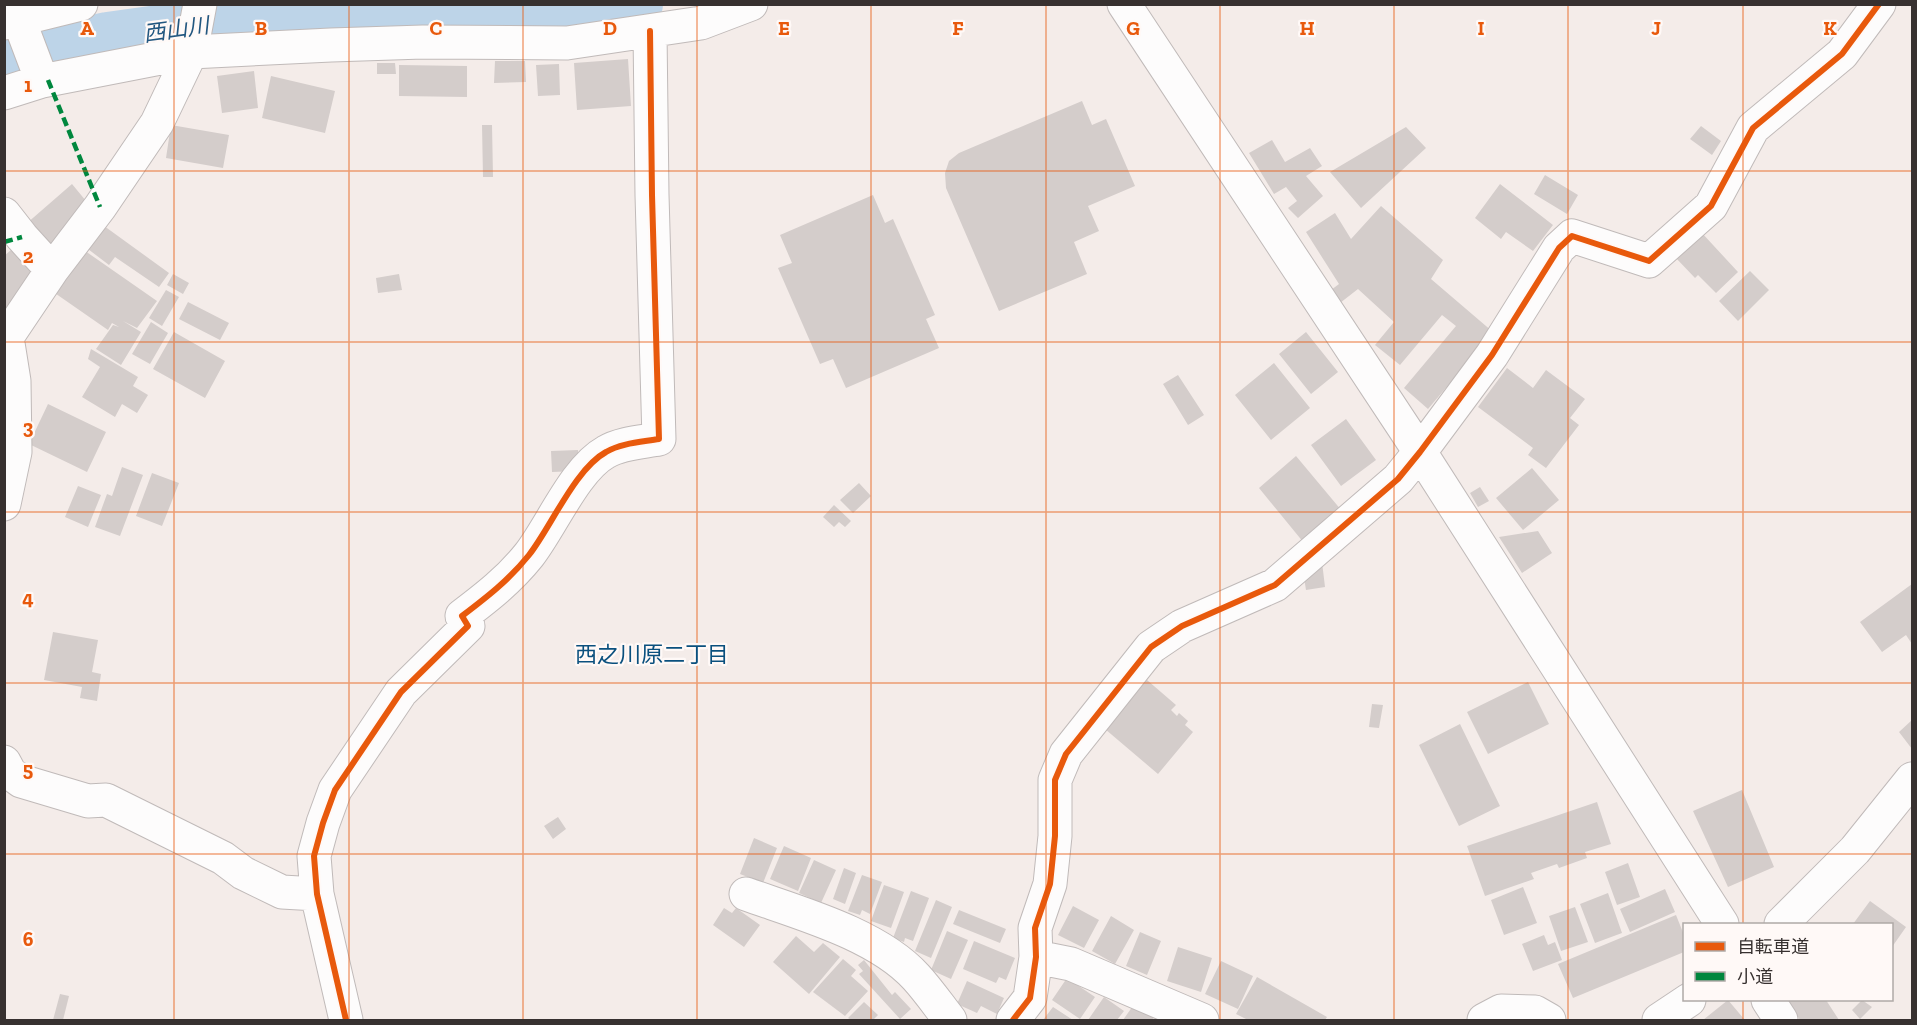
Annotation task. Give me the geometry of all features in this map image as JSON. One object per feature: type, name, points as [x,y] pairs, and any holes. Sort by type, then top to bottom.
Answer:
[{"type":"street","points":[[42,80],[14,17],[81,4]]},
{"type":"street","points":[[4,504],[15,452],[14,381],[6,337],[158,123],[192,47],[200,4]]},
{"type":"street","points":[[4,93],[42,80],[192,47],[423,42],[567,43],[650,32],[699,13],[752,4]]},
{"type":"street","points":[[1124,4],[1420,452],[1721,923]]},
{"type":"street","points":[[1013,1020],[1030,998],[1036,957],[1035,928],[1050,884],[1056,780],[1066,754],[1151,647],[1182,626],[1275,585],[1398,479],[1492,355],[1559,248],[1572,236],[1649,261],[1711,206],[1753,128],[1842,54],[1879,4]]},
{"type":"street","points":[[346,1020],[317,894],[314,856],[335,790],[401,692],[468,627],[462,616],[506,582],[531,553],[570,492],[592,463],[606,452],[622,446],[659,439],[650,32]]},
{"type":"street","points":[[4,214],[52,270]]},
{"type":"street","points":[[4,762],[10,772],[21,781],[88,801],[106,800],[223,858],[243,873],[282,892],[317,894]]},
{"type":"street","points":[[1782,923],[1855,850],[1912,779]]},
{"type":"street","points":[[746,894],[832,925],[878,947],[914,975],[950,1020]]},
{"type":"street","points":[[1036,957],[1071,964],[1180,1016]]},
{"type":"street","points":[[1659,1020],[1668,1016],[1687,1001]]},
{"type":"street","points":[[1769,1001],[1781,1020]]},
{"type":"street","points":[[1484,1020],[1502,1011],[1535,1012],[1549,1020]]},
{"type":"building","points":[[628,59],[631,106],[577,110],[574,63]]},
{"type":"building","points":[[495,61],[525,61],[526,82],[494,83]]},
{"type":"building","points":[[377,63],[395,63],[396,74],[377,74]]},
{"type":"building","points":[[559,64],[560,95],[538,96],[536,65]]},
{"type":"building","points":[[399,65],[467,66],[467,97],[399,96]]},
{"type":"building","points":[[254,71],[258,108],[222,113],[217,76]]},
{"type":"building","points":[[271,76],[335,91],[325,133],[262,118]]},
{"type":"building","points":[[1082,101],[1092,125],[1106,119],[1135,186],[1088,206],[1099,231],[1074,242],[1087,274],[999,311],[946,188],[945,173],[949,161],[959,153]]},
{"type":"building","points":[[171,125],[229,135],[223,168],[166,158]]},
{"type":"building","points":[[482,125],[492,125],[493,177],[483,177]]},
{"type":"building","points":[[1701,126],[1721,141],[1712,155],[1690,139]]},
{"type":"building","points":[[1406,127],[1426,148],[1361,208],[1330,172]]},
{"type":"building","points":[[1272,140],[1285,162],[1310,148],[1322,166],[1306,176],[1323,196],[1298,218],[1288,208],[1297,201],[1286,187],[1274,194],[1249,153]]},
{"type":"building","points":[[1545,175],[1578,195],[1567,214],[1534,194]]},
{"type":"building","points":[[72,184],[86,201],[79,207],[83,211],[48,249],[26,224]]},
{"type":"building","points":[[1500,184],[1553,225],[1533,251],[1506,232],[1501,239],[1475,218]]},
{"type":"building","points":[[873,195],[885,223],[893,219],[935,315],[926,319],[939,348],[846,388],[833,359],[820,364],[778,268],[792,263],[780,235]]},
{"type":"building","points":[[1381,206],[1443,260],[1431,279],[1493,332],[1428,409],[1404,388],[1456,326],[1442,315],[1400,365],[1375,345],[1394,322],[1358,289],[1340,303],[1331,290],[1339,284],[1306,232],[1335,213],[1351,239]]},
{"type":"building","points":[[100,223],[169,273],[159,287],[115,257],[109,265],[84,246]]},
{"type":"building","points":[[1701,232],[1738,272],[1716,293],[1698,275],[1695,278],[1675,257]]},
{"type":"building","points":[[18,244],[46,274],[4,311],[4,256]]},
{"type":"building","points":[[78,246],[157,301],[137,328],[123,321],[141,332],[121,365],[96,349],[113,325],[119,327],[112,323],[108,330],[49,289]]},
{"type":"building","points":[[1750,271],[1769,290],[1738,321],[1719,301]]},
{"type":"building","points":[[173,274],[189,283],[183,294],[167,285]]},
{"type":"building","points":[[399,274],[402,290],[378,293],[376,278]]},
{"type":"building","points":[[166,290],[179,297],[162,326],[149,318]]},
{"type":"building","points":[[188,302],[229,323],[220,340],[179,319]]},
{"type":"building","points":[[151,322],[168,333],[150,364],[132,354]]},
{"type":"building","points":[[174,332],[225,361],[205,398],[153,369]]},
{"type":"building","points":[[1306,332],[1338,372],[1311,394],[1279,354]]},
{"type":"building","points":[[91,349],[138,377],[133,386],[148,395],[137,413],[122,404],[115,417],[82,397],[100,367],[88,359]]},
{"type":"building","points":[[1274,363],[1310,408],[1271,440],[1235,395]]},
{"type":"building","points":[[1507,368],[1533,388],[1546,370],[1585,399],[1570,418],[1579,425],[1546,468],[1528,455],[1533,448],[1478,407]]},
{"type":"building","points":[[1178,375],[1204,415],[1188,425],[1163,384]]},
{"type":"building","points":[[48,404],[106,432],[87,472],[29,444]]},
{"type":"building","points":[[1346,419],[1376,460],[1341,486],[1311,445]]},
{"type":"building","points":[[578,450],[578,471],[552,472],[551,451]]},
{"type":"building","points":[[1296,456],[1342,511],[1304,543],[1259,488]]},
{"type":"building","points":[[122,467],[143,475],[120,536],[95,527],[107,494],[112,496]]},
{"type":"building","points":[[1532,468],[1559,500],[1523,530],[1496,498]]},
{"type":"building","points":[[152,473],[179,483],[162,526],[136,516]]},
{"type":"building","points":[[859,483],[871,496],[853,513],[840,500]]},
{"type":"building","points":[[78,486],[101,495],[88,527],[65,517]]},
{"type":"building","points":[[1480,487],[1489,501],[1478,507],[1470,493]]},
{"type":"building","points":[[834,505],[851,521],[845,527],[839,522],[834,527],[823,517]]},
{"type":"building","points":[[1538,531],[1552,553],[1522,573],[1499,537]]},
{"type":"building","points":[[1322,562],[1325,587],[1306,590],[1302,565]]},
{"type":"building","points":[[1912,584],[1912,644],[1906,635],[1882,652],[1860,622]]},
{"type":"building","points":[[53,632],[98,640],[92,672],[101,674],[97,701],[80,698],[82,687],[44,680]]},
{"type":"building","points":[[1147,680],[1176,705],[1171,710],[1177,716],[1179,713],[1188,721],[1185,725],[1193,732],[1158,774],[1105,729]]},
{"type":"building","points":[[1528,682],[1549,724],[1488,754],[1467,712]]},
{"type":"building","points":[[1372,704],[1383,705],[1379,728],[1369,727]]},
{"type":"building","points":[[1912,720],[1912,749],[1899,732]]},
{"type":"building","points":[[1460,724],[1500,806],[1459,826],[1419,745]]},
{"type":"building","points":[[1742,790],[1774,867],[1728,887],[1693,811]]},
{"type":"building","points":[[1597,802],[1611,844],[1585,852],[1587,858],[1559,868],[1557,864],[1531,873],[1534,879],[1485,896],[1467,846]]},
{"type":"building","points":[[558,817],[566,829],[553,839],[544,826]]},
{"type":"building","points":[[754,838],[777,848],[763,883],[740,874]]},
{"type":"building","points":[[784,846],[811,858],[798,891],[770,879]]},
{"type":"building","points":[[814,860],[836,870],[821,903],[799,893]]},
{"type":"building","points":[[1628,863],[1640,897],[1617,905],[1605,872]]},
{"type":"building","points":[[844,868],[856,873],[845,904],[833,899]]},
{"type":"building","points":[[862,875],[882,882],[870,914],[862,910],[860,915],[848,911]]},
{"type":"building","points":[[884,885],[904,892],[891,928],[871,921]]},
{"type":"building","points":[[1523,887],[1537,923],[1504,935],[1491,900]]},
{"type":"building","points":[[1665,889],[1675,912],[1630,932],[1620,909]]},
{"type":"building","points":[[911,891],[929,898],[913,941],[905,938],[904,942],[893,938]]},
{"type":"building","points":[[1608,893],[1622,933],[1595,943],[1580,904]]},
{"type":"building","points":[[936,900],[952,907],[931,958],[915,951]]},
{"type":"building","points":[[1870,901],[1906,927],[1893,946],[1893,923],[1854,923]]},
{"type":"building","points":[[1073,906],[1099,920],[1084,948],[1058,935]]},
{"type":"building","points":[[1575,907],[1588,942],[1561,951],[1549,916]]},
{"type":"building","points":[[724,908],[732,913],[736,908],[760,925],[744,947],[713,925]]},
{"type":"building","points":[[959,910],[1006,929],[1000,943],[953,924]]},
{"type":"building","points":[[1676,915],[1683,932],[1683,952],[1573,998],[1558,964]]},
{"type":"building","points":[[1111,916],[1134,930],[1115,964],[1092,951]]},
{"type":"building","points":[[947,931],[968,940],[951,979],[931,970]]},
{"type":"building","points":[[1140,932],[1161,941],[1147,975],[1126,966]]},
{"type":"building","points":[[1544,935],[1548,945],[1555,942],[1562,960],[1533,971],[1522,944]]},
{"type":"building","points":[[796,936],[814,952],[823,943],[840,957],[809,994],[773,962]]},
{"type":"building","points":[[974,941],[1015,958],[1006,980],[999,977],[996,983],[963,969]]},
{"type":"building","points":[[1178,947],[1212,958],[1201,992],[1167,981]]},
{"type":"building","points":[[843,959],[856,970],[851,976],[868,991],[845,1016],[813,992]]},
{"type":"building","points":[[864,960],[892,995],[895,992],[911,1009],[900,1019],[859,974],[863,971],[858,965]]},
{"type":"building","points":[[1221,961],[1253,976],[1238,1009],[1205,994]]},
{"type":"building","points":[[1257,977],[1327,1017],[1325,1020],[1248,1020],[1236,1014]]},
{"type":"building","points":[[1067,978],[1095,997],[1080,1019],[1052,1000]]},
{"type":"building","points":[[967,981],[1004,998],[997,1014],[981,1006],[977,1013],[957,1004]]},
{"type":"building","points":[[60,994],[69,996],[63,1020],[53,1020]]},
{"type":"building","points":[[1104,997],[1124,1011],[1117,1020],[1088,1020]]},
{"type":"building","points":[[1727,1001],[1744,1019],[1741,1020],[1703,1020]]},
{"type":"building","points":[[1788,1001],[1827,1001],[1839,1020],[1800,1020]]},
{"type":"building","points":[[1861,1001],[1872,1007],[1860,1019],[1852,1010]]},
{"type":"building","points":[[864,1002],[878,1015],[873,1020],[848,1018]]},
{"type":"building","points":[[1135,1003],[1155,1016],[1152,1020],[1123,1020]]},
{"type":"building","points":[[1053,1007],[1073,1020],[1043,1020]]},
{"type":"waterway","name":"西山川","points":[[4,61],[108,38],[223,22],[580,14],[637,4]]},
{"type":"marked path","points":[[48,80],[100,207]]},
{"type":"marked path","points":[[4,242],[22,237]]},
{"type":"cycle path","points":[[1013,1020],[1030,998],[1036,957],[1035,928],[1050,884],[1055,836],[1055,780],[1066,754],[1151,647],[1182,626],[1275,585],[1398,479],[1492,355],[1559,248],[1572,236],[1649,261],[1711,206],[1753,128],[1842,54],[1879,4]]},
{"type":"cycle path","points":[[346,1020],[317,894],[314,856],[335,790],[401,692],[468,626],[462,616],[506,580],[529,555],[584,471],[595,460],[612,449],[659,439],[650,31]]},
{"type":"district","name":"西之川原二丁目","points":[[652,654]]}]
